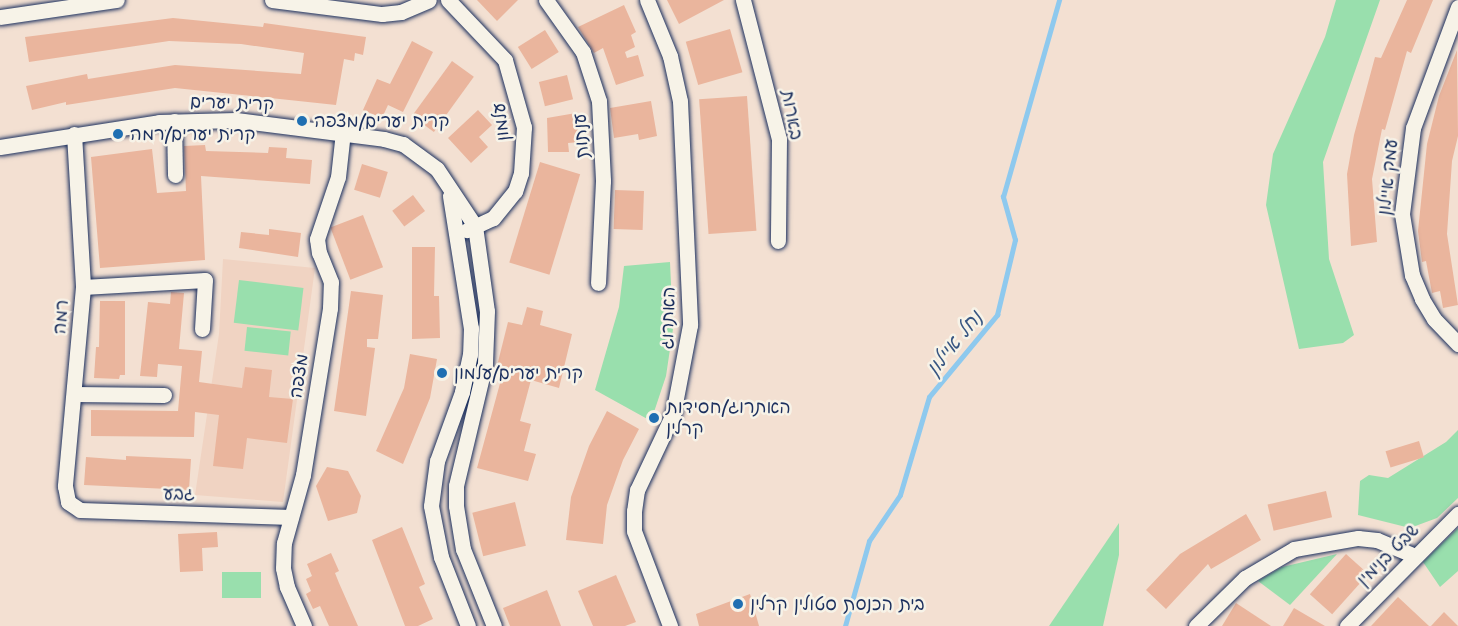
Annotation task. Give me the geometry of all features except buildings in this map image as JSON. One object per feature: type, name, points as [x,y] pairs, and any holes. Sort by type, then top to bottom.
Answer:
[{"type":"street","points":[[0,17],[117,0]]},
{"type":"street","points":[[272,0],[382,14],[400,12],[429,0]]},
{"type":"street","name":"עלמון","points":[[448,0],[505,60],[524,127],[521,173],[516,191],[493,218],[459,234]]},
{"type":"street","name":"ענתות","points":[[546,0],[583,52],[599,101],[603,181],[598,283]]},
{"type":"street","name":"האתרוג","points":[[647,0],[670,56],[680,101],[690,325],[673,414],[638,490],[633,511],[634,531],[670,626]]},
{"type":"street","name":"בארות","points":[[743,0],[779,139],[778,241]]},
{"type":"street","name":"עמק איילון","points":[[1458,7],[1413,128],[1402,214],[1412,275],[1422,299],[1458,344]]},
{"type":"street","name":"קרית יערים","points":[[0,147],[74,134],[174,121],[237,120],[343,132],[403,144],[424,157],[475,226],[487,311],[485,364],[456,486],[456,506],[464,549],[494,626]]},
{"type":"street","points":[[174,121],[175,175]]},
{"type":"street","name":"מצפה","points":[[304,626],[283,568],[291,517],[303,475],[330,308],[331,282],[319,253],[317,239],[338,177],[343,132]]},
{"type":"street","name":"רמה","points":[[68,502],[65,486],[83,287],[74,134]]},
{"type":"street","name":"קרית יערים","points":[[446,184],[459,234],[471,328],[470,354],[462,392],[437,461],[431,506],[441,557],[468,626]]},
{"type":"street","points":[[83,287],[205,280],[202,329]]},
{"type":"street","points":[[74,394],[164,395]]},
{"type":"street","name":"גבע","points":[[68,502],[80,510],[291,517]]},
{"type":"street","name":"שבט בנימין","points":[[1347,626],[1458,514]]},
{"type":"street","points":[[1196,626],[1245,578],[1294,549],[1339,538],[1358,538],[1377,540],[1415,556]]},
{"type":"shaded area","points":[[223,259],[315,268],[283,502],[195,495],[219,334]]},
{"type":"green space","points":[[1336,0],[1380,0],[1323,162],[1329,259],[1354,335],[1343,343],[1299,349],[1266,205],[1273,154],[1325,37]]},
{"type":"green space","points":[[670,262],[673,329],[666,376],[651,421],[595,390],[619,307],[624,266]]},
{"type":"green space","points":[[239,280],[304,288],[298,331],[234,323]]},
{"type":"green space","points":[[247,327],[291,332],[288,355],[244,351]]},
{"type":"green space","points":[[1458,430],[1458,498],[1437,518],[1410,528],[1358,515],[1360,481],[1369,475],[1388,478],[1446,442]]},
{"type":"green space","points":[[1119,523],[1119,555],[1103,626],[1049,626]]},
{"type":"green space","points":[[1458,528],[1458,571],[1440,587],[1423,562]]},
{"type":"green space","points":[[1337,554],[1290,605],[1258,581],[1282,567]]},
{"type":"green space","points":[[222,572],[261,572],[261,598],[222,598]]},
{"type":"waterway","name":"נחל איילון","points":[[845,626],[869,541],[900,495],[929,397],[997,315],[1015,240],[1003,197],[1059,0]]},
{"type":"place","name":"קרית יערים/מצפה","points":[[302,121]]},
{"type":"place","name":"קרית יערים/רמה","points":[[118,134]]},
{"type":"place","name":"קרית יערים/עלמון","points":[[442,373]]},
{"type":"place","name":"האתרוג/חסידות קרלין","points":[[654,418]]},
{"type":"place","name":"בית הכנסת סטולין קרלין","points":[[738,604]]}]
